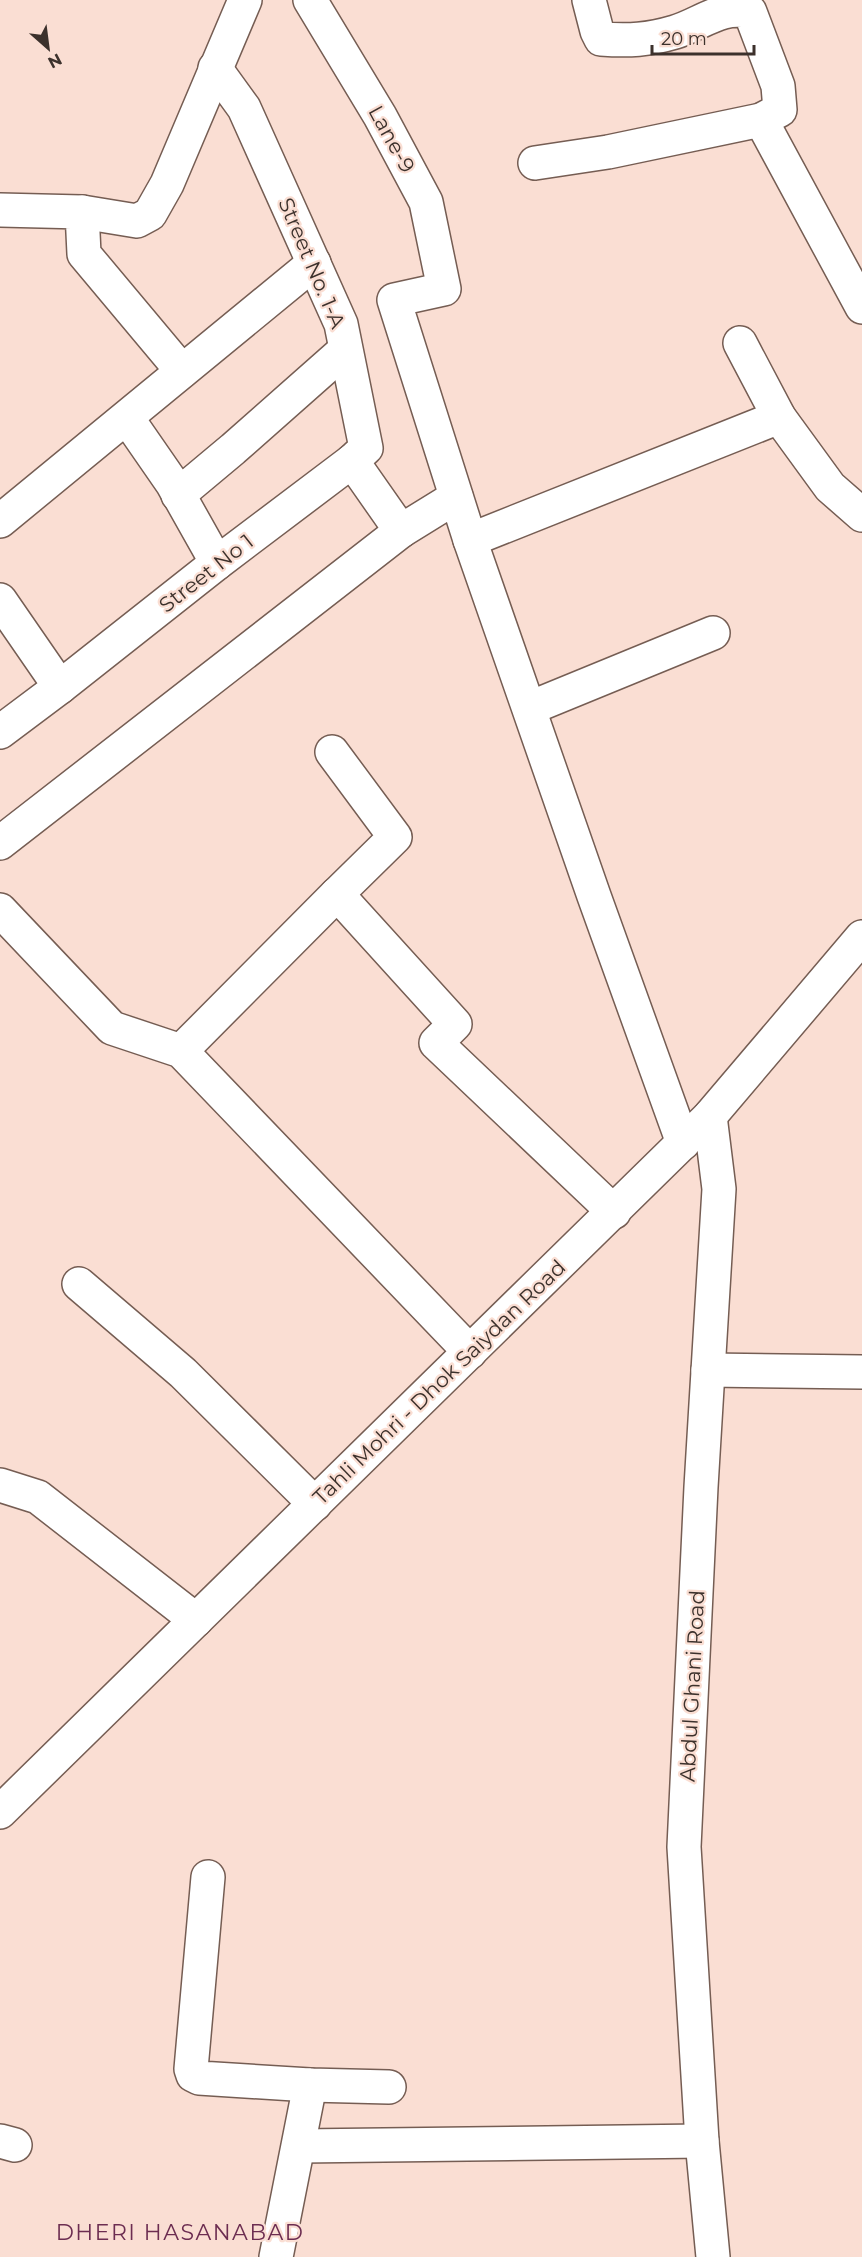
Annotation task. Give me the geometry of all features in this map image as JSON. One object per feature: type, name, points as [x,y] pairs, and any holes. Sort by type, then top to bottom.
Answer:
[{"type":"street","points":[[0,210],[82,212],[137,221],[150,214],[167,184],[246,0]]},
{"type":"street","name":"Lane-9","points":[[310,0],[380,116],[426,202],[444,289],[394,300],[456,497]]},
{"type":"street","points":[[535,163],[608,152],[761,120],[780,110],[778,86],[750,12],[726,10],[676,31],[634,41],[601,39],[589,0]]},
{"type":"street","name":"Street No. 1-A","points":[[215,68],[244,108],[341,324],[366,448],[352,461]]},
{"type":"street","points":[[761,120],[862,307]]},
{"type":"street","points":[[82,212],[84,254],[182,371]]},
{"type":"street","points":[[0,520],[314,263]]},
{"type":"street","points":[[740,343],[778,417],[830,487],[862,515]]},
{"type":"street","points":[[178,495],[233,450],[345,350]]},
{"type":"street","points":[[470,540],[778,417]]},
{"type":"street","points":[[127,418],[172,483],[218,563]]},
{"type":"street","points":[[352,461],[401,531]]},
{"type":"street","name":"Street No 1","points":[[0,732],[352,461]]},
{"type":"street","points":[[0,843],[401,531],[456,497],[594,896],[683,1143]]},
{"type":"street","points":[[0,600],[60,687]]},
{"type":"street","points":[[530,708],[713,633]]},
{"type":"street","points":[[181,1051],[395,837],[332,752]]},
{"type":"street","points":[[337,894],[455,1024],[436,1043],[614,1212]]},
{"type":"street","points":[[0,910],[112,1028],[181,1051],[470,1352]]},
{"type":"street","name":"Tahli Mohri - Dhok Saiydan Road","points":[[0,1812],[710,1116],[860,947]]},
{"type":"street","name":"Abdul Ghani Road","points":[[710,1116],[720,1189],[708,1370],[684,1847],[702,2141],[712,2257]]},
{"type":"street","points":[[79,1284],[183,1373],[315,1504]]},
{"type":"street","points":[[708,1370],[862,1372]]},
{"type":"street","points":[[0,1485],[38,1497],[196,1620]]},
{"type":"street","points":[[208,1877],[191,2069],[193,2075],[199,2078],[310,2085],[388,2087]]},
{"type":"street","points":[[276,2257],[300,2146],[310,2085]]},
{"type":"street","points":[[300,2146],[702,2141]]},
{"type":"district","name":"DHERI HASANABAD","points":[[180,2232]]}]
